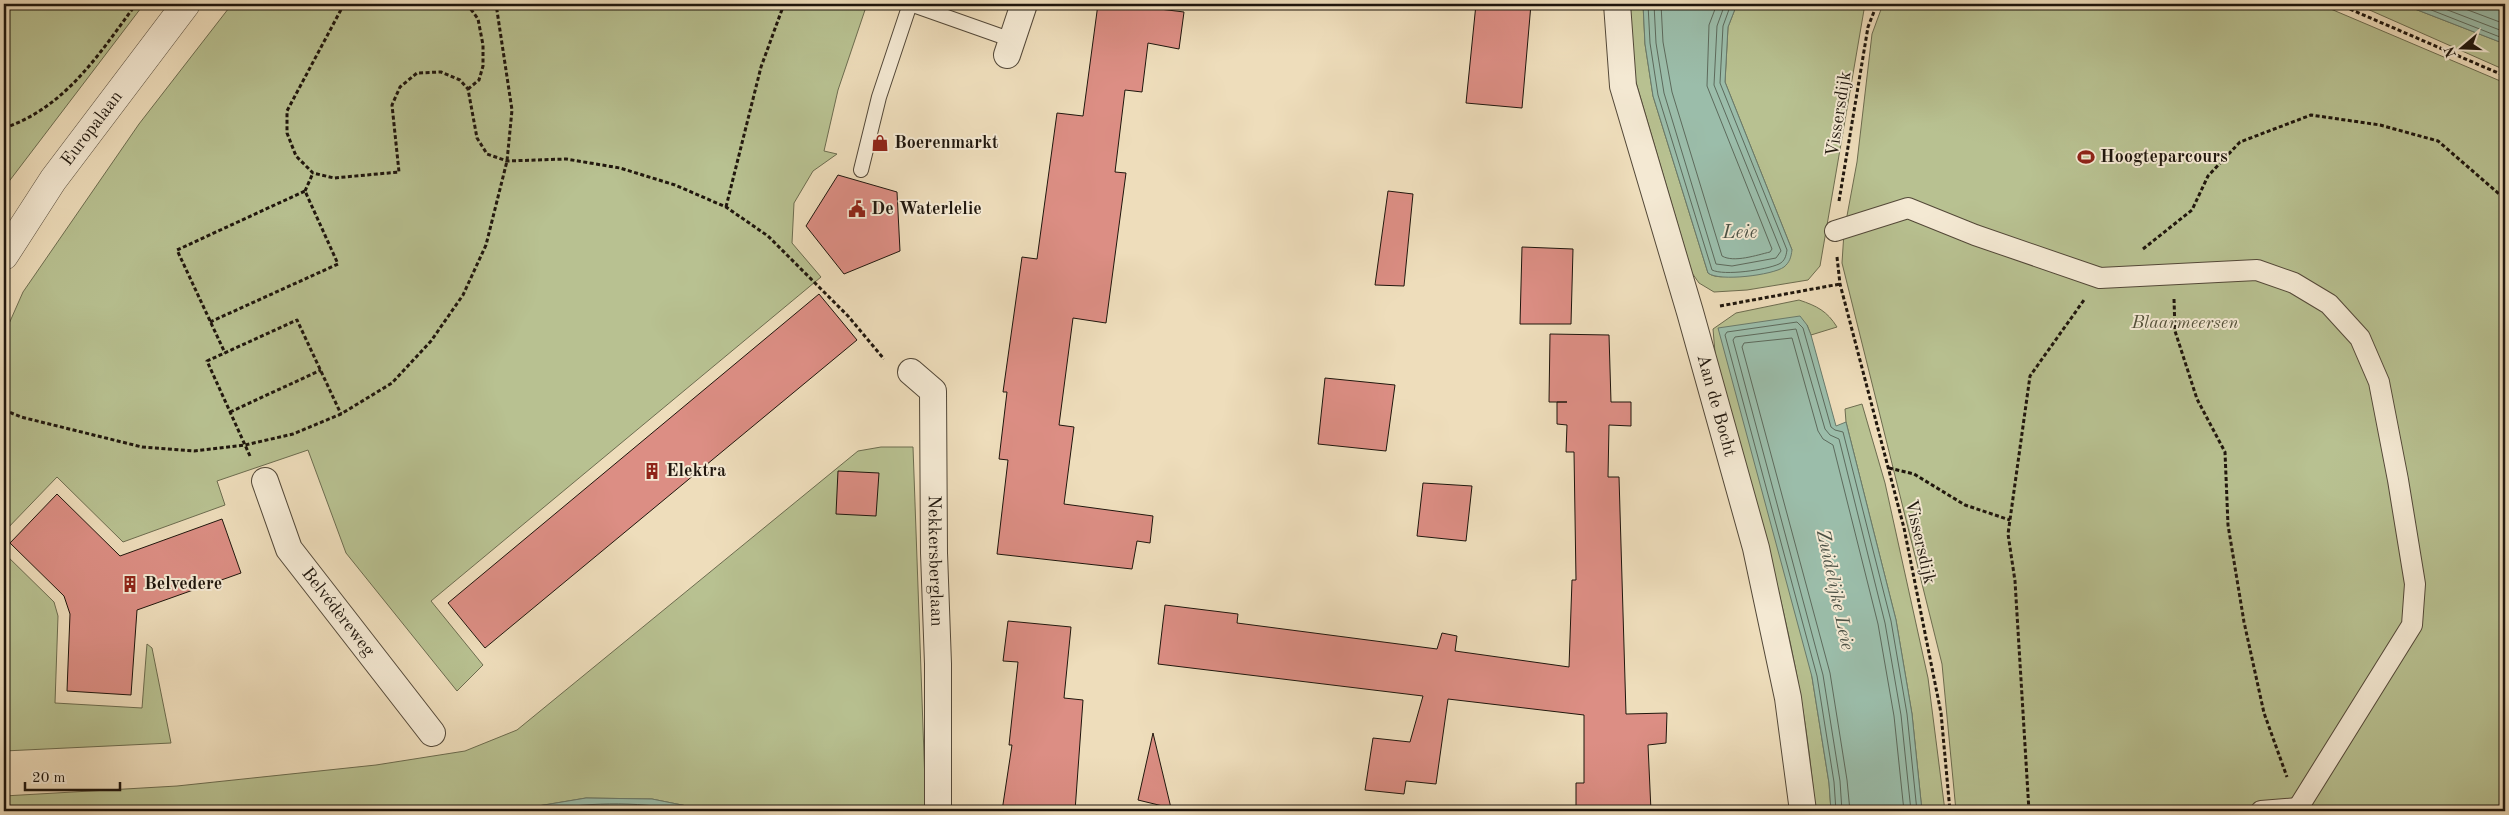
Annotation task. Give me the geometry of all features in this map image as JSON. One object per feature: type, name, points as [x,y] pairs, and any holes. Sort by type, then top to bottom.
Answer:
[{"type":"street","name":"Europalaan","points":[[4,256],[53,180],[186,4]]},
{"type":"street","points":[[1010,47],[1024,4]]},
{"type":"street","name":"Aan de Bocht","points":[[1617,4],[1623,86],[1690,312],[1756,548],[1788,698],[1803,811]]},
{"type":"street","points":[[1835,230],[1908,208],[1975,235],[2100,278],[2257,270],[2294,283],[2329,304],[2360,338],[2379,382],[2398,480],[2415,584],[2412,625],[2300,810],[2261,811]]},
{"type":"street","name":"Nekkersberglaan","points":[[911,372],[933,391],[938,811]]},
{"type":"street","name":"Belvédèreweg","points":[[265,481],[289,549],[432,733]]},
{"type":"lane","points":[[861,170],[879,97],[910,4],[1010,47]]},
{"type":"path","points":[[4,128],[22,122],[54,102],[89,67],[136,4]]},
{"type":"path","points":[[344,4],[287,111],[287,133],[296,156],[313,172],[334,178],[399,172],[392,105],[400,87],[417,73],[441,72],[460,80],[468,89],[477,138],[487,154],[507,161],[566,159],[620,168],[675,185],[726,207],[768,236],[848,316],[886,362],[911,372]]},
{"type":"path","points":[[467,4],[478,20],[483,46],[483,66],[479,80],[468,89]]},
{"type":"path","points":[[4,410],[21,417],[142,447],[194,451],[245,445],[293,434],[341,414],[392,383],[432,341],[463,295],[486,245],[507,161],[512,110],[496,4]]},
{"type":"path","points":[[726,207],[762,66],[784,4]]},
{"type":"path","name":"Vissersdijk","points":[[1835,230],[1868,27],[1877,4]]},
{"type":"path","points":[[2338,4],[2505,76]]},
{"type":"path","points":[[2029,811],[2015,581],[2008,534],[2030,376],[2100,278],[2137,254],[2192,210],[2208,176],[2240,142],[2311,115],[2380,124],[2438,141],[2505,199]]},
{"type":"path","points":[[225,353],[177,250],[305,191],[313,172]]},
{"type":"path","points":[[210,322],[338,264],[305,191]]},
{"type":"path","points":[[2172,274],[2175,331],[2197,400],[2225,452],[2228,525],[2244,622],[2264,713],[2300,810]]},
{"type":"path","name":"Vissersdijk","points":[[1690,312],[1840,284],[1904,528],[1934,671],[1941,713],[1950,811]]},
{"type":"path","points":[[245,445],[207,361],[297,320],[341,414]]},
{"type":"path","points":[[230,412],[321,370]]},
{"type":"path","points":[[1889,468],[1914,474],[1965,505],[2010,520]]},
{"type":"green space","points":[[4,4],[144,4],[4,188]]},
{"type":"green space","points":[[232,4],[867,4],[838,90],[824,151],[837,154],[813,171],[794,203],[792,243],[821,277],[431,601],[483,665],[457,691],[346,553],[308,450],[217,481],[225,505],[123,542],[57,477],[4,532],[4,335],[23,292],[139,124]]},
{"type":"green space","points":[[1626,4],[1643,4],[1645,44],[1653,96],[1708,273],[1716,276],[1726,276],[1750,270],[1792,250],[1725,82],[1728,27],[1737,4],[1865,4],[1820,266],[1808,280],[1747,290],[1714,292],[1699,283],[1692,273],[1635,79]]},
{"type":"green space","name":"Blaarmeersen","points":[[1883,4],[2319,4],[2505,83],[2505,811],[1956,811],[1942,664],[1842,263],[1844,232],[1857,162],[1872,34]]},
{"type":"green space","points":[[2356,4],[2402,4],[2505,44],[2505,70]]},
{"type":"green space","points":[[1799,300],[1821,310],[1837,327],[1811,335],[1807,325],[1812,677],[1829,783],[1831,811],[1815,811],[1801,697],[1790,641],[1763,530],[1716,364],[1713,329],[1736,313]]},
{"type":"green space","points":[[1862,404],[1885,483],[1928,678],[1945,811],[1922,811],[1912,714],[1896,620],[1846,422],[1845,409]]},
{"type":"green space","points":[[881,447],[913,447],[926,811],[712,811],[652,799],[586,798],[508,811],[4,811],[4,796],[177,786],[376,765],[465,751],[517,730],[858,451]]},
{"type":"green space","points":[[4,553],[54,602],[58,616],[55,703],[142,708],[147,644],[152,648],[171,743],[4,751]]},
{"type":"water","name":"Leie","points":[[1643,4],[1737,4],[1728,27],[1725,82],[1792,250],[1790,259],[1784,267],[1769,273],[1734,277],[1714,276],[1708,273],[1653,96],[1645,44]]},
{"type":"water","points":[[2402,4],[2505,4],[2505,44]]},
{"type":"water","name":"Zuidelijke Leie","points":[[1800,316],[1807,325],[1811,335],[1836,426],[1846,422],[1896,620],[1912,714],[1922,811],[1831,811],[1829,783],[1812,677],[1718,328]]},
{"type":"water","points":[[586,798],[652,799],[712,811],[508,811]]},
{"type":"building","points":[[1098,4],[1119,4],[1184,12],[1179,49],[1148,43],[1142,92],[1125,90],[1115,172],[1126,173],[1106,323],[1073,318],[1059,425],[1074,427],[1064,504],[1153,516],[1150,543],[1137,541],[1132,569],[997,554],[1008,460],[999,459],[1007,392],[1003,392],[1022,257],[1037,259],[1057,113],[1083,116]]},
{"type":"building","points":[[1476,4],[1531,4],[1522,108],[1466,103]]},
{"type":"building","name":"De Waterlelie","points":[[838,175],[897,192],[900,251],[844,274],[806,226]]},
{"type":"building","points":[[1388,191],[1413,194],[1404,286],[1375,285]]},
{"type":"building","points":[[1522,247],[1573,249],[1571,324],[1520,324]]},
{"type":"building","name":"Elektra","points":[[819,294],[857,340],[485,648],[448,603]]},
{"type":"building","points":[[1550,334],[1609,335],[1611,402],[1631,402],[1631,426],[1609,425],[1608,477],[1619,477],[1626,714],[1667,713],[1666,743],[1648,745],[1651,811],[1576,811],[1576,783],[1584,783],[1584,715],[1448,699],[1436,784],[1406,781],[1404,794],[1365,790],[1373,738],[1410,742],[1423,696],[1158,664],[1165,605],[1238,614],[1237,623],[1437,649],[1442,633],[1457,636],[1455,651],[1569,667],[1572,580],[1576,580],[1574,452],[1566,452],[1567,425],[1557,424],[1557,402],[1549,402]]},
{"type":"building","points":[[1325,378],[1395,385],[1386,451],[1318,444]]},
{"type":"building","points":[[838,471],[879,473],[876,516],[836,514]]},
{"type":"building","points":[[1423,483],[1472,486],[1466,541],[1417,536]]},
{"type":"building","name":"Belvedere","points":[[57,494],[120,556],[222,519],[241,573],[137,610],[131,695],[67,691],[70,614],[64,596],[10,543]]},
{"type":"building","points":[[1008,621],[1071,627],[1064,698],[1083,700],[1075,811],[1002,811],[1012,745],[1009,745],[1018,662],[1003,661]]},
{"type":"building","points":[[1153,733],[1171,808],[1138,800]]},
{"type":"place","name":"Boerenmarkt","points":[[880,143]]},
{"type":"place","name":"Hoogteparcours","points":[[2086,157]]},
{"type":"place","name":"De Waterlelie","points":[[857,209]]},
{"type":"place","name":"Elektra","points":[[652,471]]},
{"type":"place","name":"Belvedere","points":[[130,584]]}]
